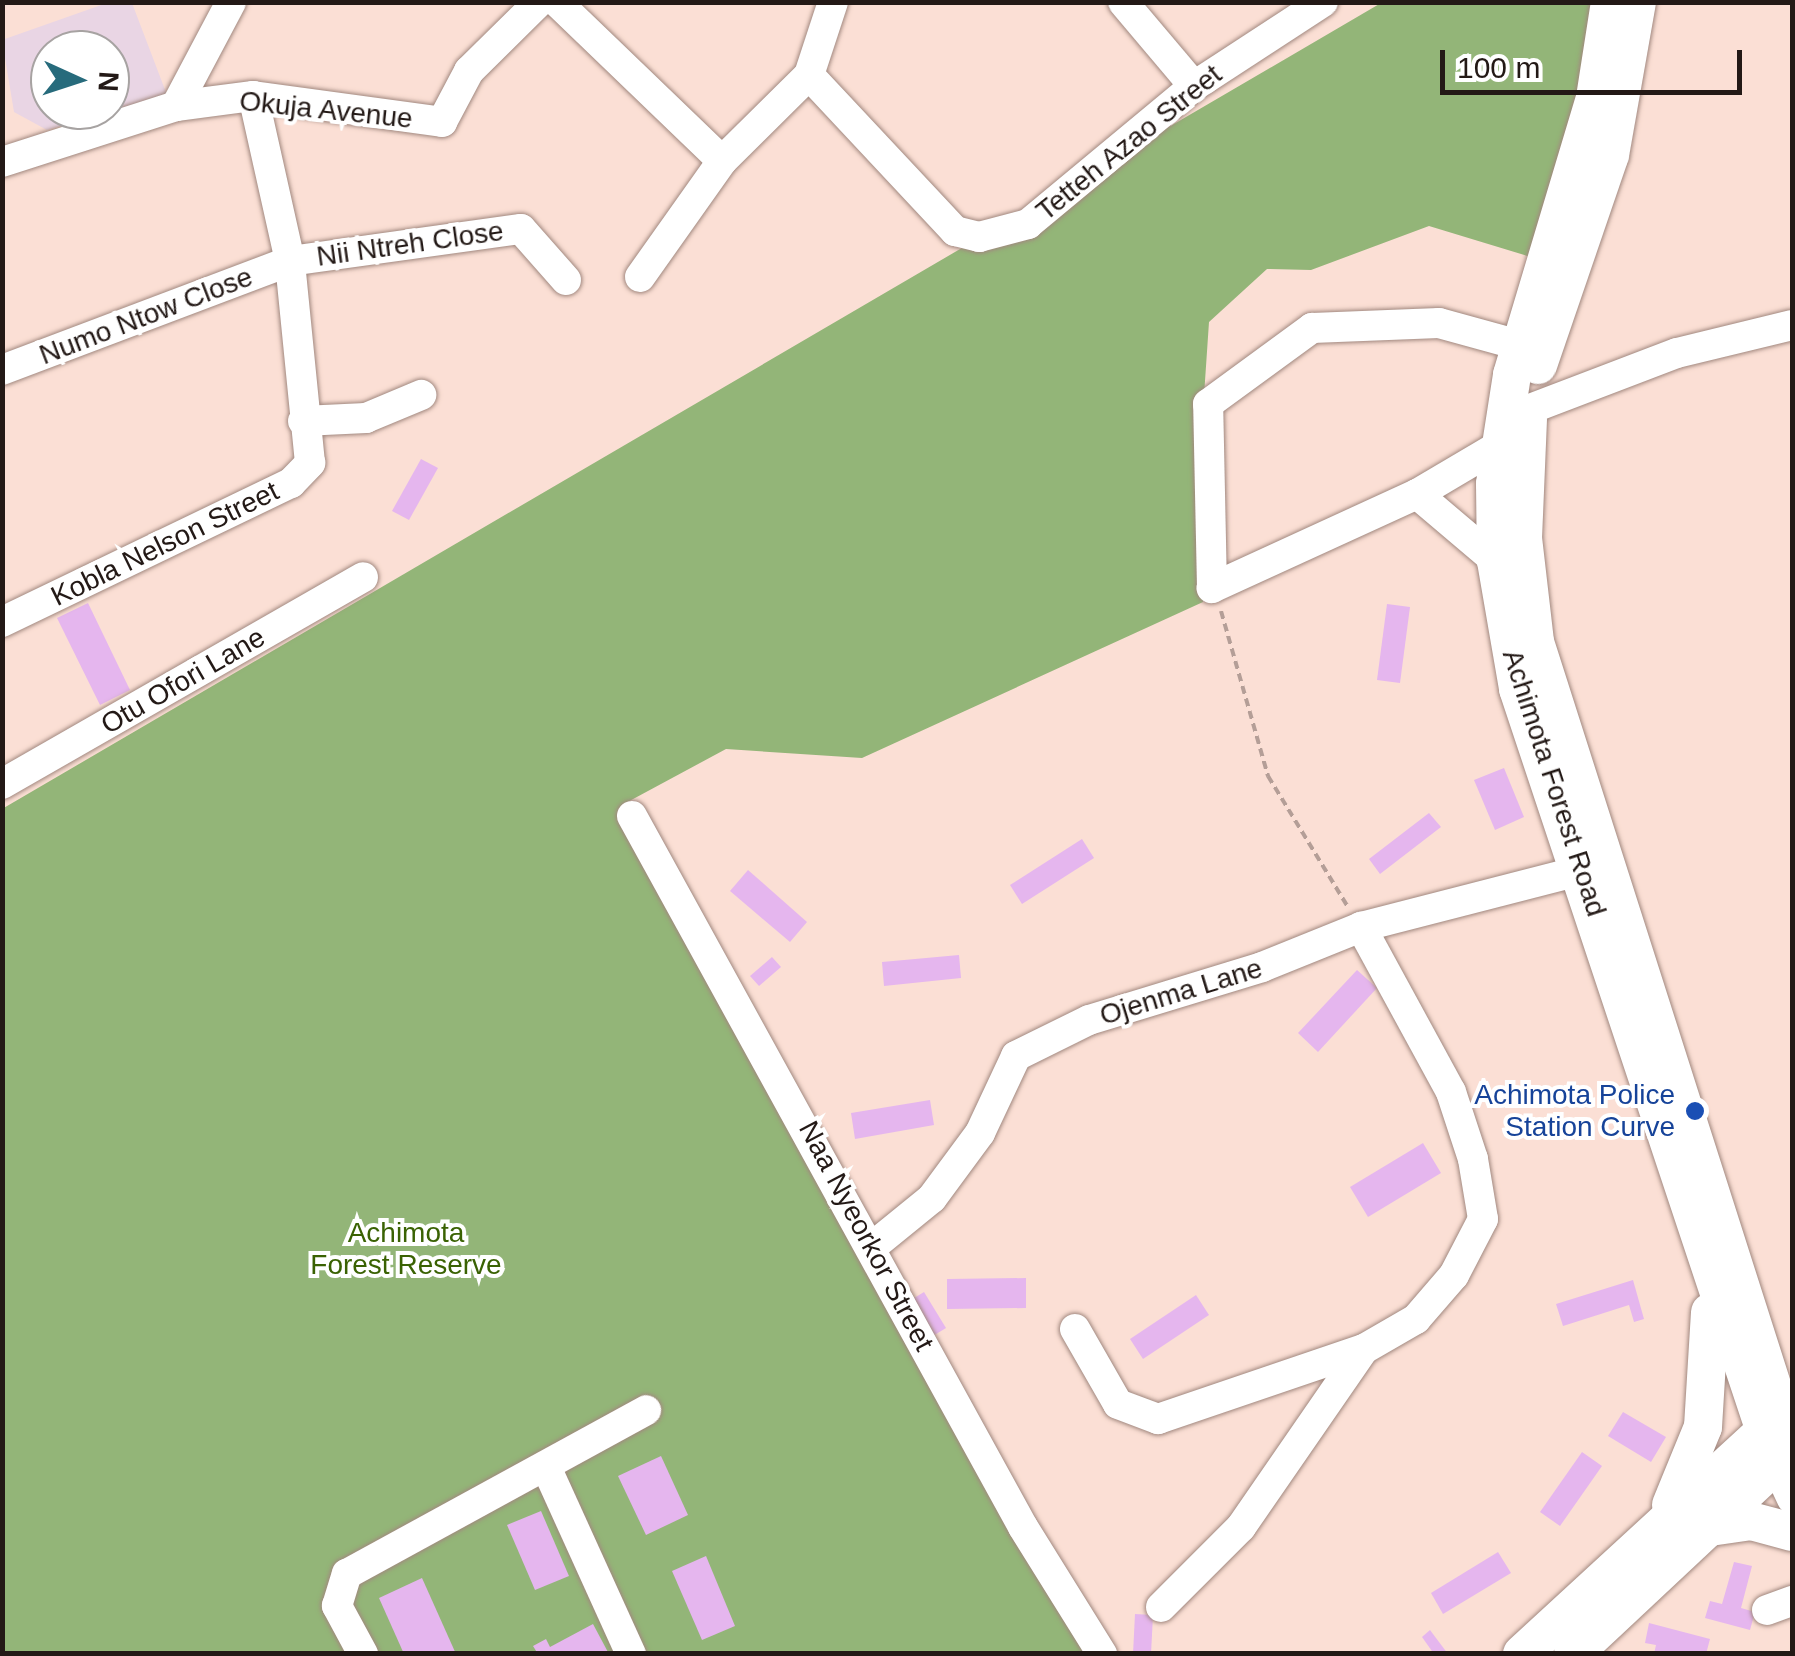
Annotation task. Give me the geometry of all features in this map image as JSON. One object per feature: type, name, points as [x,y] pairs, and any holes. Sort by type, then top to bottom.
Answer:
[{"type":"main road","name":"Achimota Forest Road","points":[[1610,2],[1595,98],[1519,345],[1500,445],[1496,561],[1518,690],[1583,870],[1710,1264],[1786,1444]]},
{"type":"main road","name":"Achimota Forest Road","points":[[1637,2],[1610,155],[1530,410],[1523,538],[1535,642],[1761,1334],[1786,1444]]},
{"type":"main road","points":[[1654,1533],[1703,1427],[1710,1264]]},
{"type":"main road","points":[[1572,1654],[1710,1527],[1786,1444]]},
{"type":"main road","points":[[1522,1654],[1654,1533],[1786,1444]]},
{"type":"main road","points":[[1710,1527],[1769,1522],[1792,1532]]},
{"type":"street","points":[[176,106],[231,2]]},
{"type":"street","name":"Okuja Avenue","points":[[2,162],[176,106],[253,96],[442,122],[469,71],[539,2]]},
{"type":"street","points":[[556,2],[722,161]]},
{"type":"street","points":[[640,277],[722,161],[809,76],[833,2]]},
{"type":"street","points":[[1123,2],[1194,86]]},
{"type":"street","name":"Tetteh Azao Street","points":[[809,76],[968,238],[1028,224],[1194,86],[1323,2]]},
{"type":"street","name":"Kobla Nelson Street","points":[[2,622],[291,483],[310,463],[290,261],[253,96]]},
{"type":"street","name":"Nii Ntreh Close","points":[[290,261],[521,229],[566,280]]},
{"type":"street","name":"Numo Ntow Close","points":[[2,370],[290,261]]},
{"type":"street","points":[[1500,445],[1417,494],[1212,588],[1208,404],[1312,328],[1438,323],[1519,345]]},
{"type":"street","points":[[1530,410],[1677,352],[1792,325]]},
{"type":"street","points":[[303,420],[366,418],[420,394]]},
{"type":"street","points":[[1417,494],[1496,561]]},
{"type":"street","name":"Otu Ofori Lane","points":[[2,784],[362,577]]},
{"type":"street","name":"Naa Nyeorkor Street","points":[[632,816],[872,1246],[1023,1527],[1102,1654]]},
{"type":"street","name":"Ojenma Lane","points":[[872,1246],[932,1198],[980,1133],[1016,1056],[1089,1020],[1262,967],[1361,926],[1583,870]]},
{"type":"street","points":[[1076,1330],[1118,1404],[1158,1420],[1364,1349],[1416,1319],[1464,1259],[1482,1218],[1452,1092],[1361,926]]},
{"type":"street","points":[[1161,1607],[1241,1527],[1364,1349]]},
{"type":"street","points":[[363,1654],[337,1606],[347,1574],[547,1469],[646,1410]]},
{"type":"street","points":[[547,1469],[631,1654]]},
{"type":"path","points":[[1212,588],[1268,776],[1361,926]]},
{"type":"shaded area","points":[[107,3],[132,3],[167,95],[130,106],[130,30],[30,30]]},
{"type":"shaded area","points":[[30,30],[30,121],[14,112],[2,40]]},
{"type":"green space","name":"Achimota Forest Reserve","points":[[1381,3],[1600,3],[1534,258],[1429,226],[1311,270],[1267,269],[1209,322],[1201,440],[1203,602],[862,758],[726,749],[622,805],[1097,1653],[3,1653],[2,809]]},
{"type":"building","points":[[421,459],[438,468],[409,520],[392,511]]},
{"type":"building","points":[[88,603],[130,690],[100,705],[57,618]]},
{"type":"building","points":[[1387,604],[1410,607],[1400,683],[1377,680]]},
{"type":"building","points":[[1504,768],[1524,817],[1495,830],[1474,780]]},
{"type":"building","points":[[1429,813],[1441,827],[1380,874],[1369,859]]},
{"type":"building","points":[[1082,839],[1094,858],[1022,904],[1010,885]]},
{"type":"building","points":[[748,870],[807,922],[790,942],[730,891]]},
{"type":"building","points":[[959,955],[961,978],[884,986],[882,962]]},
{"type":"building","points":[[772,957],[781,967],[759,986],[750,976]]},
{"type":"building","points":[[1357,970],[1377,988],[1318,1052],[1298,1033]]},
{"type":"building","points":[[930,1100],[934,1125],[855,1139],[851,1113]]},
{"type":"building","points":[[1423,1143],[1441,1173],[1368,1217],[1350,1187]]},
{"type":"building","points":[[1026,1278],[1026,1308],[947,1309],[947,1279]]},
{"type":"building","points":[[1633,1280],[1644,1319],[1634,1322],[1629,1305],[1563,1326],[1556,1304]]},
{"type":"building","points":[[924,1292],[946,1328],[928,1339],[906,1303]]},
{"type":"building","points":[[1196,1295],[1209,1315],[1143,1359],[1130,1339]]},
{"type":"building","points":[[1623,1412],[1666,1437],[1651,1462],[1608,1436]]},
{"type":"building","points":[[1582,1452],[1602,1466],[1560,1526],[1540,1512]]},
{"type":"building","points":[[661,1456],[688,1515],[646,1535],[618,1476]]},
{"type":"building","points":[[541,1511],[569,1576],[535,1590],[507,1525]]},
{"type":"building","points":[[1498,1552],[1511,1573],[1443,1614],[1431,1593]]},
{"type":"building","points":[[706,1556],[735,1626],[702,1640],[672,1571]]},
{"type":"building","points":[[1734,1562],[1752,1566],[1741,1608],[1755,1612],[1750,1630],[1705,1618],[1710,1601],[1722,1604]]},
{"type":"building","points":[[422,1578],[456,1654],[404,1654],[379,1598]]},
{"type":"building","points":[[1135,1614],[1153,1615],[1151,1654],[1133,1654]]},
{"type":"building","points":[[1649,1623],[1710,1639],[1706,1654],[1654,1654],[1656,1645],[1645,1643]]},
{"type":"building","points":[[593,1624],[609,1654],[538,1654],[533,1646],[546,1639],[550,1647]]},
{"type":"building","points":[[1430,1630],[1448,1654],[1434,1654],[1422,1637]]},
{"type":"place","name":"Achimota Police Station Curve","points":[[1695,1111]]}]
